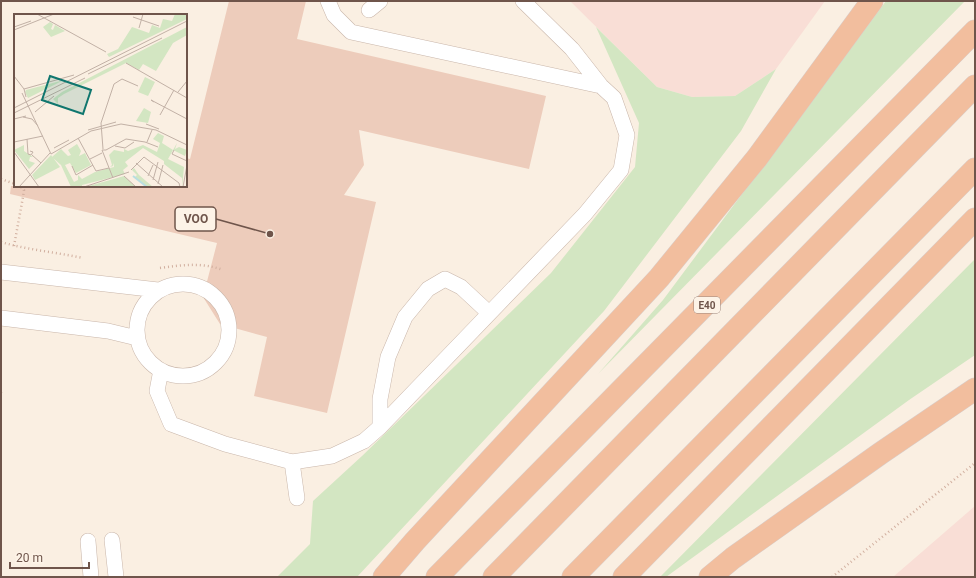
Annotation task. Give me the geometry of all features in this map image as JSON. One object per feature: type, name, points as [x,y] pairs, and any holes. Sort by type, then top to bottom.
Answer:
[{"type":"highway","points":[[384,577],[415,541],[659,278],[758,158],[872,1]]},
{"type":"highway","name":"E40","points":[[437,577],[975,31]]},
{"type":"highway","points":[[494,577],[975,86]]},
{"type":"highway","points":[[573,577],[975,169]]},
{"type":"highway","points":[[624,577],[975,219]]},
{"type":"highway","points":[[710,577],[733,558],[881,453],[975,389]]},
{"type":"lane","points":[[328,1],[334,15],[351,32],[601,86]]},
{"type":"lane","points":[[161,370],[157,392],[171,424],[225,444],[292,462],[332,456],[364,441],[380,427],[585,214],[621,170],[627,135],[614,98],[601,86],[572,49],[523,1]]},
{"type":"lane","points":[[1,272],[158,290]]},
{"type":"lane","points":[[380,427],[380,399],[388,356],[405,317],[428,289],[445,280],[461,287],[489,313]]},
{"type":"lane","points":[[185,283],[199,286],[211,293],[221,303],[227,315],[230,329],[228,343],[222,355],[213,366],[201,373],[187,376],[173,375],[161,370],[150,362],[142,352],[137,338],[137,324],[140,311],[148,299],[158,290],[171,285],[185,283]]},
{"type":"lane","points":[[1,318],[108,331],[137,338]]},
{"type":"lane","points":[[292,462],[297,498]]},
{"type":"lane","points":[[112,540],[116,577]]},
{"type":"lane","points":[[88,541],[91,577]]},
{"type":"path","points":[[1,180],[14,184]]},
{"type":"path","points":[[14,246],[24,190],[21,187]]},
{"type":"path","points":[[1,242],[14,246],[86,259]]},
{"type":"path","points":[[152,269],[190,264],[211,266],[222,270]]},
{"type":"path","points":[[832,577],[975,463]]},
{"type":"shaded area","points":[[570,1],[825,1],[776,69],[735,96],[692,97],[657,87]]},
{"type":"shaded area","points":[[975,506],[975,577],[893,577]]},
{"type":"green space","points":[[886,1],[965,1],[598,374],[663,300]]},
{"type":"green space","points":[[596,27],[657,87],[692,97],[735,96],[776,69],[741,131],[604,311],[357,577],[277,577],[310,544],[313,501],[362,456],[551,273],[635,167],[639,123]]},
{"type":"green space","points":[[975,259],[975,355],[909,400],[666,577],[660,577]]},
{"type":"building","points":[[229,1],[306,1],[297,39],[546,96],[529,169],[359,130],[364,165],[344,195],[376,202],[327,413],[254,396],[267,337],[220,324],[203,297],[217,243],[10,194],[11,186],[187,187],[187,158],[190,159]]},
{"type":"place","name":"VOO","points":[[270,234]]}]
